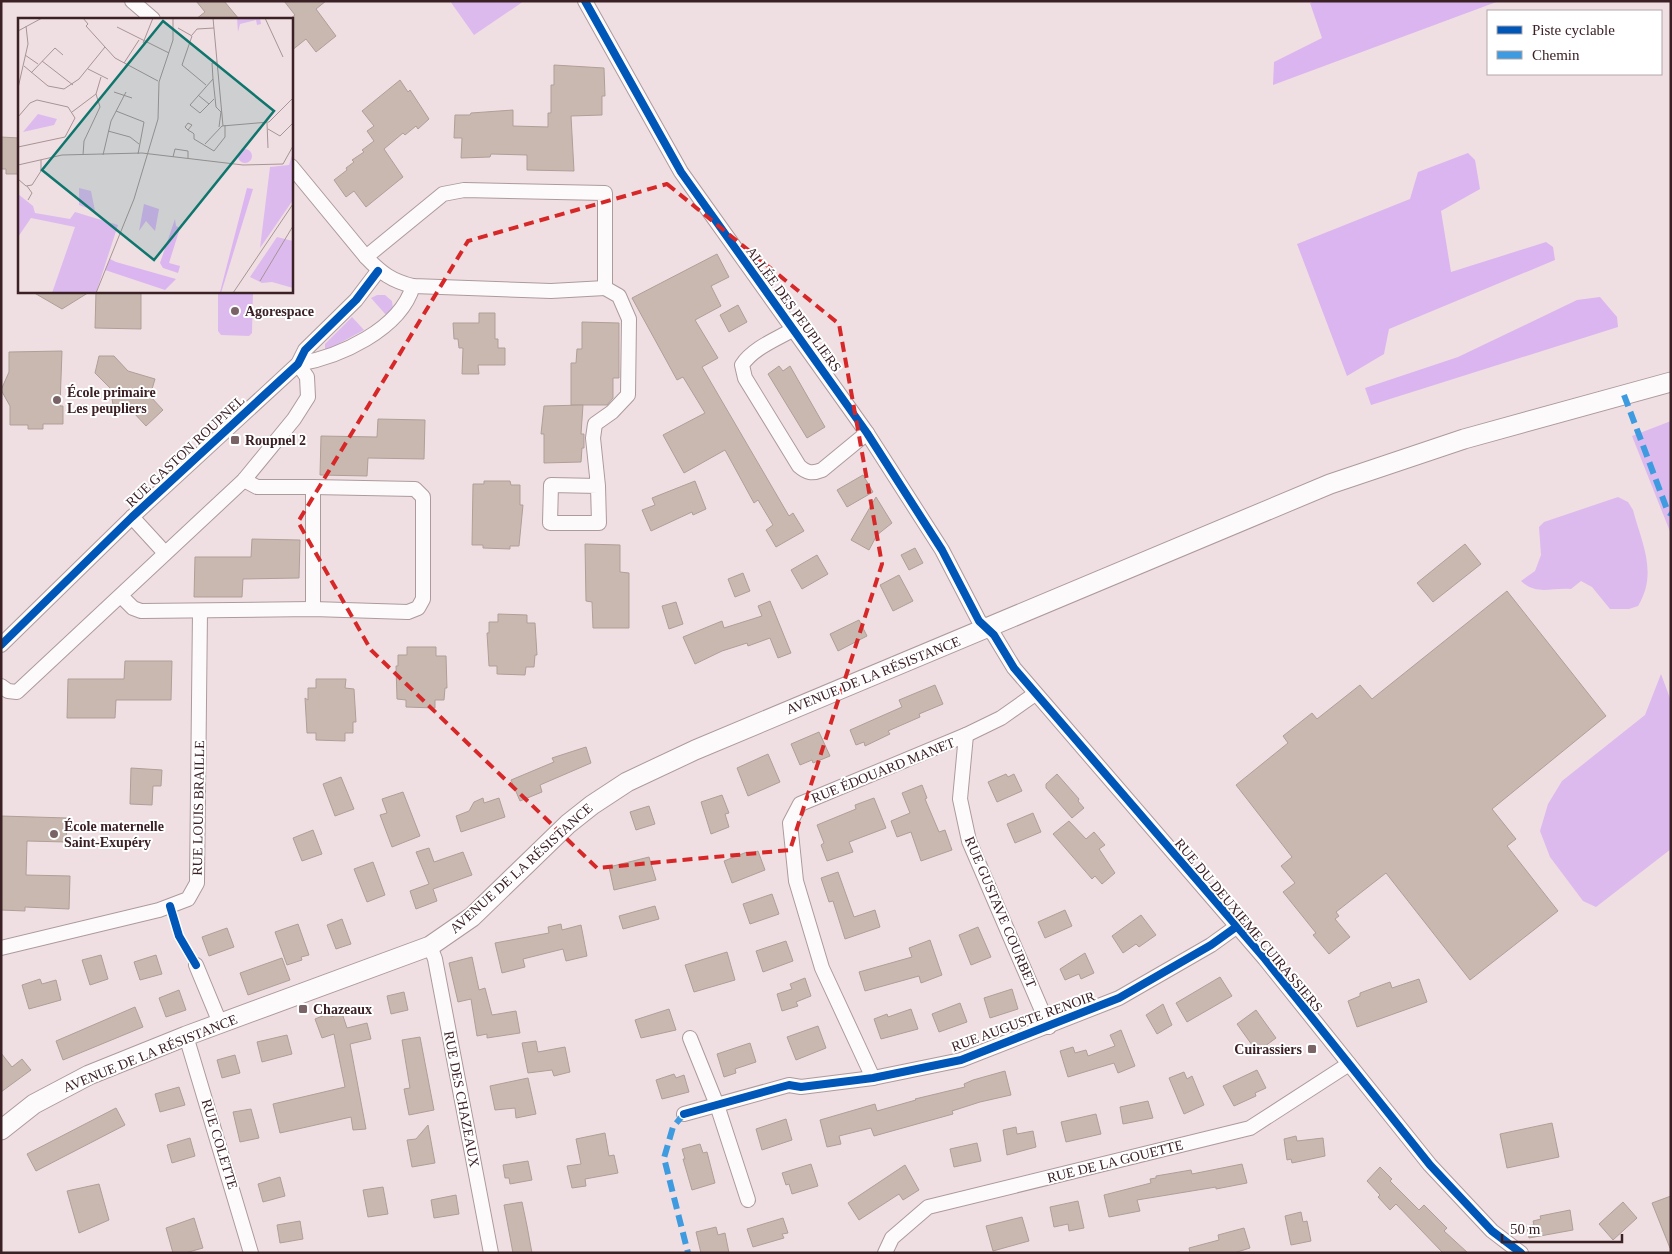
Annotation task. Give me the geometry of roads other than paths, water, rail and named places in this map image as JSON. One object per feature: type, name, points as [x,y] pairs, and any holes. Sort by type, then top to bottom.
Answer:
[{"type":"main road","name":"AVENUE DE LA RÉSISTANCE","points":[[1,1130],[34,1104],[69,1084],[220,1023],[430,946],[493,898],[568,824],[627,782],[703,746],[1256,514],[1370,470],[1492,431],[1671,382]]},
{"type":"street","points":[[132,1],[152,18]]},
{"type":"street","name":"ALLÉE DES PEUPLIERS","points":[[585,1],[681,172],[867,433],[942,550],[980,621],[987,628]]},
{"type":"street","points":[[292,167],[366,258],[394,282],[413,286],[551,291],[605,288],[619,296],[629,319],[628,394],[612,412],[596,424],[593,438],[598,486]]},
{"type":"street","points":[[366,258],[443,194],[464,190],[605,193],[605,288]]},
{"type":"street","name":"RUE GASTON ROUPNEL","points":[[1,645],[132,517],[298,364],[305,350],[356,300],[378,270]]},
{"type":"street","points":[[1,686],[8,691],[17,692],[244,480],[294,419],[308,397],[307,377],[298,364],[322,360],[348,350],[400,312],[413,286]]},
{"type":"street","points":[[794,329],[755,352],[742,365],[745,378],[799,466],[806,472],[815,473],[822,470],[867,433]]},
{"type":"street","points":[[121,596],[133,608],[141,611],[313,609],[408,612],[418,608],[423,599],[423,497],[415,489],[257,488],[244,480]]},
{"type":"street","points":[[313,487],[313,609]]},
{"type":"street","points":[[132,517],[165,554]]},
{"type":"street","name":"RUE LOUIS BRAILLE","points":[[1,948],[159,910],[188,899],[197,883],[200,611]]},
{"type":"street","name":"RUE DU DEUXIEME CUIRASSIERS","points":[[987,628],[994,635],[1014,668],[1236,927],[1430,1165],[1492,1231],[1521,1253]]},
{"type":"street","name":"RUE ÉDOUARD MANET","points":[[873,1078],[822,968],[796,881],[790,823],[800,804],[966,735],[1001,718],[1036,694]]},
{"type":"street","name":"RUE GUSTAVE COURBET","points":[[966,735],[960,799],[969,841],[1049,1027]]},
{"type":"street","name":"RUE AUGUSTE RENOIR","points":[[684,1114],[789,1085],[801,1087],[873,1078],[961,1060],[1120,998],[1212,945],[1236,927]]},
{"type":"street","name":"RUE DES CHAZEAUX","points":[[430,946],[435,959],[491,1253]]},
{"type":"street","points":[[196,965],[220,1023]]},
{"type":"street","name":"RUE COLETTE","points":[[186,1036],[251,1253]]},
{"type":"street","points":[[690,1038],[717,1105],[748,1200]]},
{"type":"street","name":"RUE DE LA GOUETTE","points":[[885,1253],[892,1238],[928,1207],[1250,1128],[1349,1064]]},
{"type":"place","name":"Agorespace","points":[[235,311]]},
{"type":"place","name":"École primaire Les peupliers","points":[[57,400]]},
{"type":"place","name":"Roupnel 2","points":[[235,440]]},
{"type":"place","name":"École maternelle Saint-Exupéry","points":[[54,834]]},
{"type":"place","name":"Chazeaux","points":[[303,1009]]},
{"type":"place","name":"Cuirassiers","points":[[1312,1049]]}]
